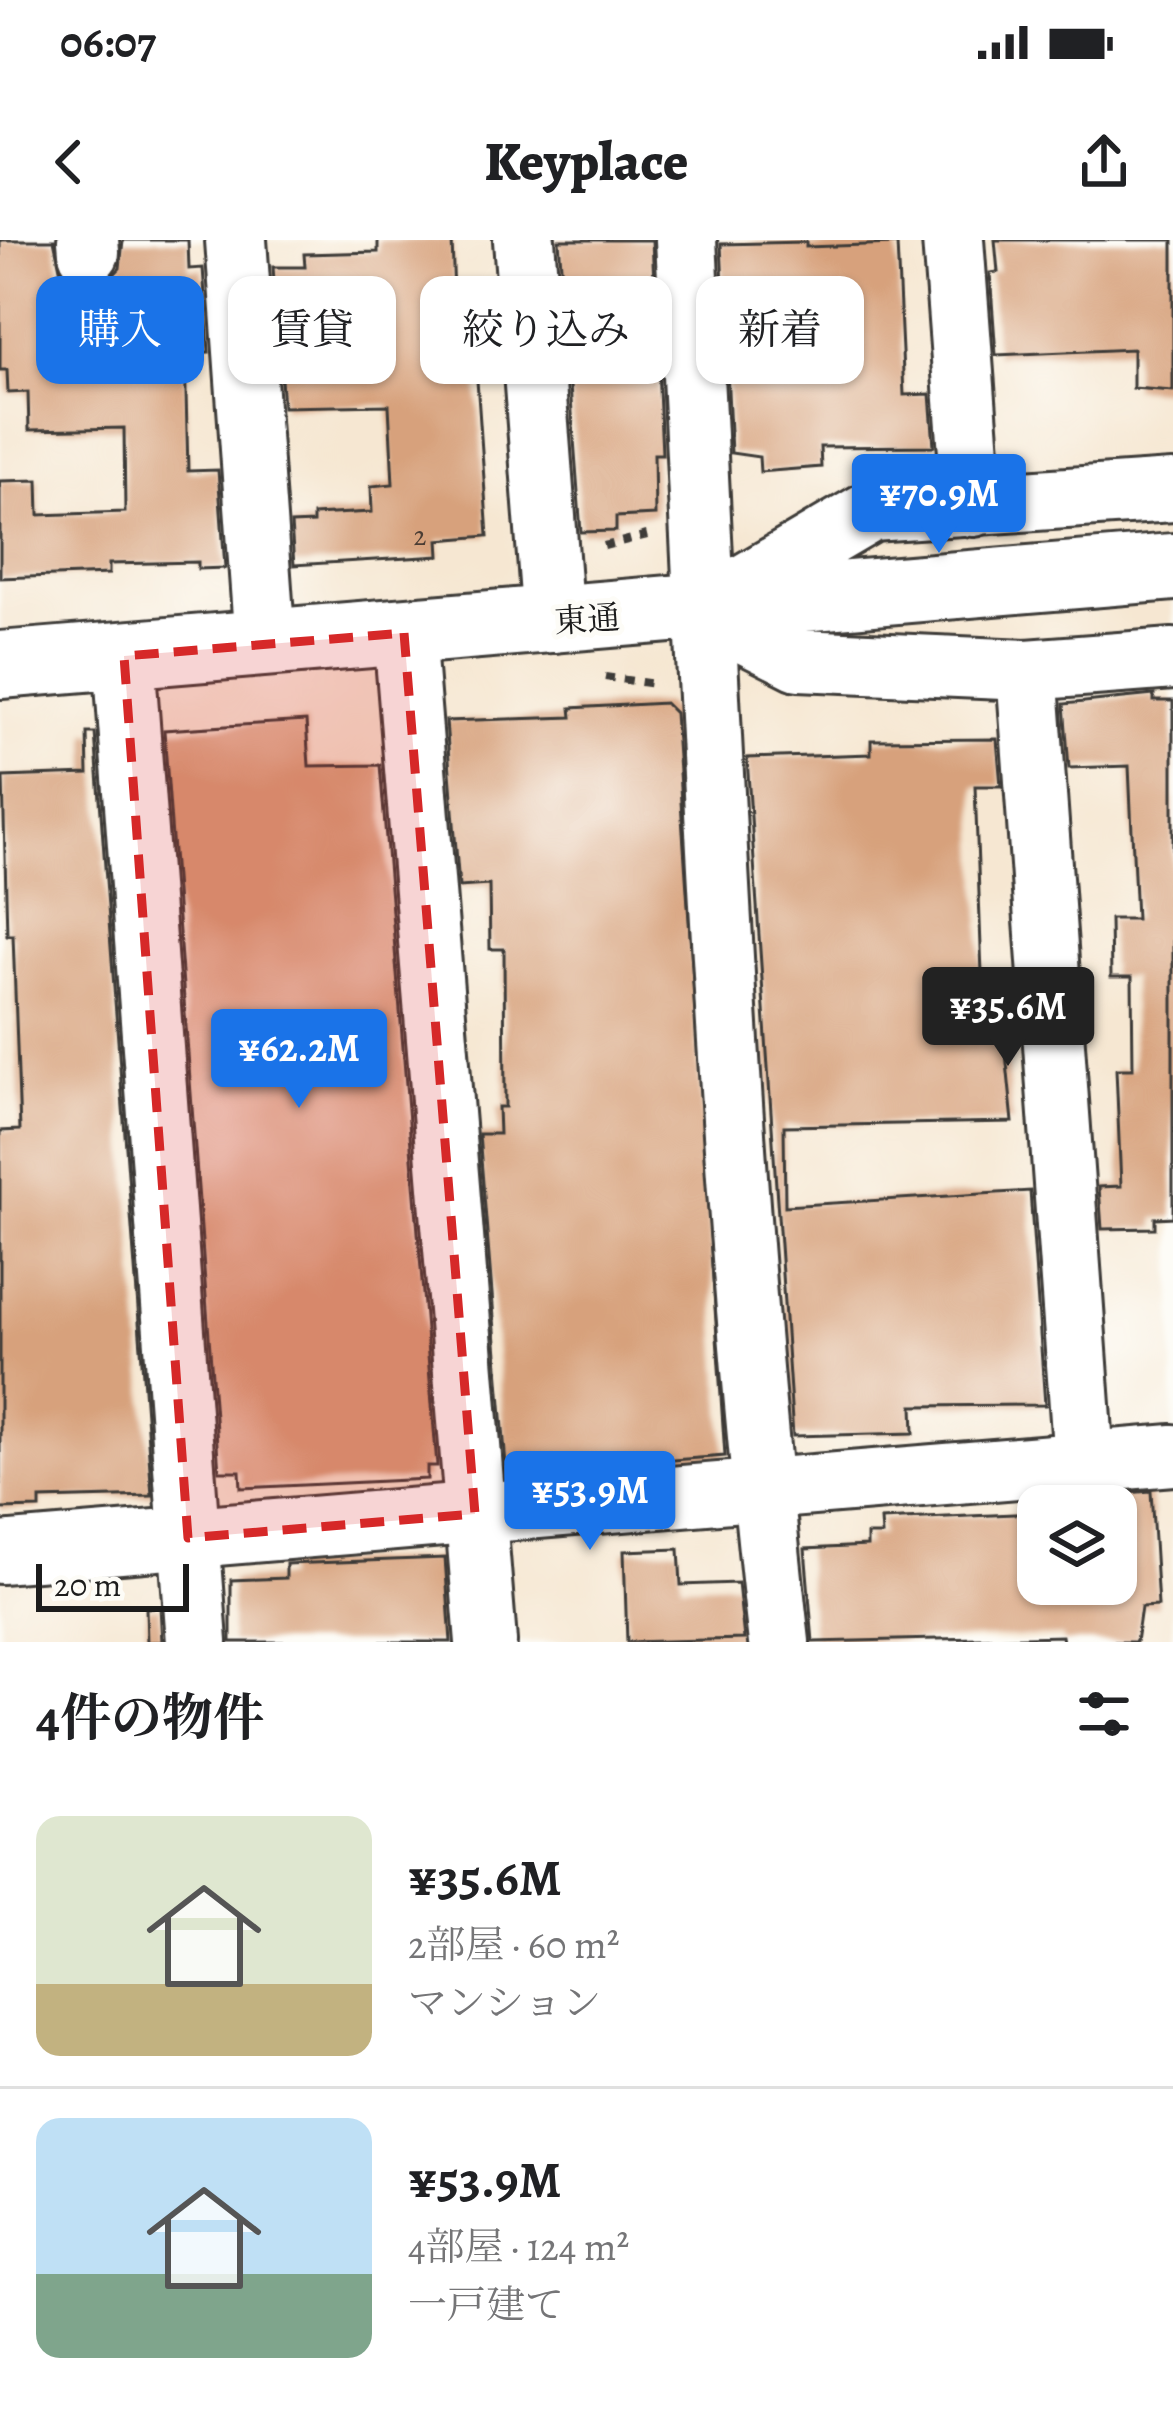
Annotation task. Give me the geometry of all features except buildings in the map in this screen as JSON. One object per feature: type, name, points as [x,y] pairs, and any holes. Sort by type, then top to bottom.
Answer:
[{"type":"street","points":[[236,240],[265,644]]},
{"type":"street","points":[[524,240],[553,622]]},
{"type":"street","points":[[686,240],[702,610],[762,1490],[779,1642]]},
{"type":"street","points":[[953,240],[974,506]]},
{"type":"street","points":[[702,610],[871,511],[1173,491]]},
{"type":"street","name":"東通","points":[[0,665],[702,610],[1173,567]]},
{"type":"street","points":[[702,610],[799,660],[1027,670],[1173,659]]},
{"type":"street","points":[[404,633],[486,1642]]},
{"type":"street","points":[[124,656],[197,1642]]},
{"type":"street","points":[[1027,670],[1084,1461]]},
{"type":"street","points":[[0,1553],[1173,1455]]},
{"type":"path","points":[[600,676],[708,692]]},
{"type":"highlighted area","points":[[404,633],[475,1514],[188,1538],[124,656]]}]
